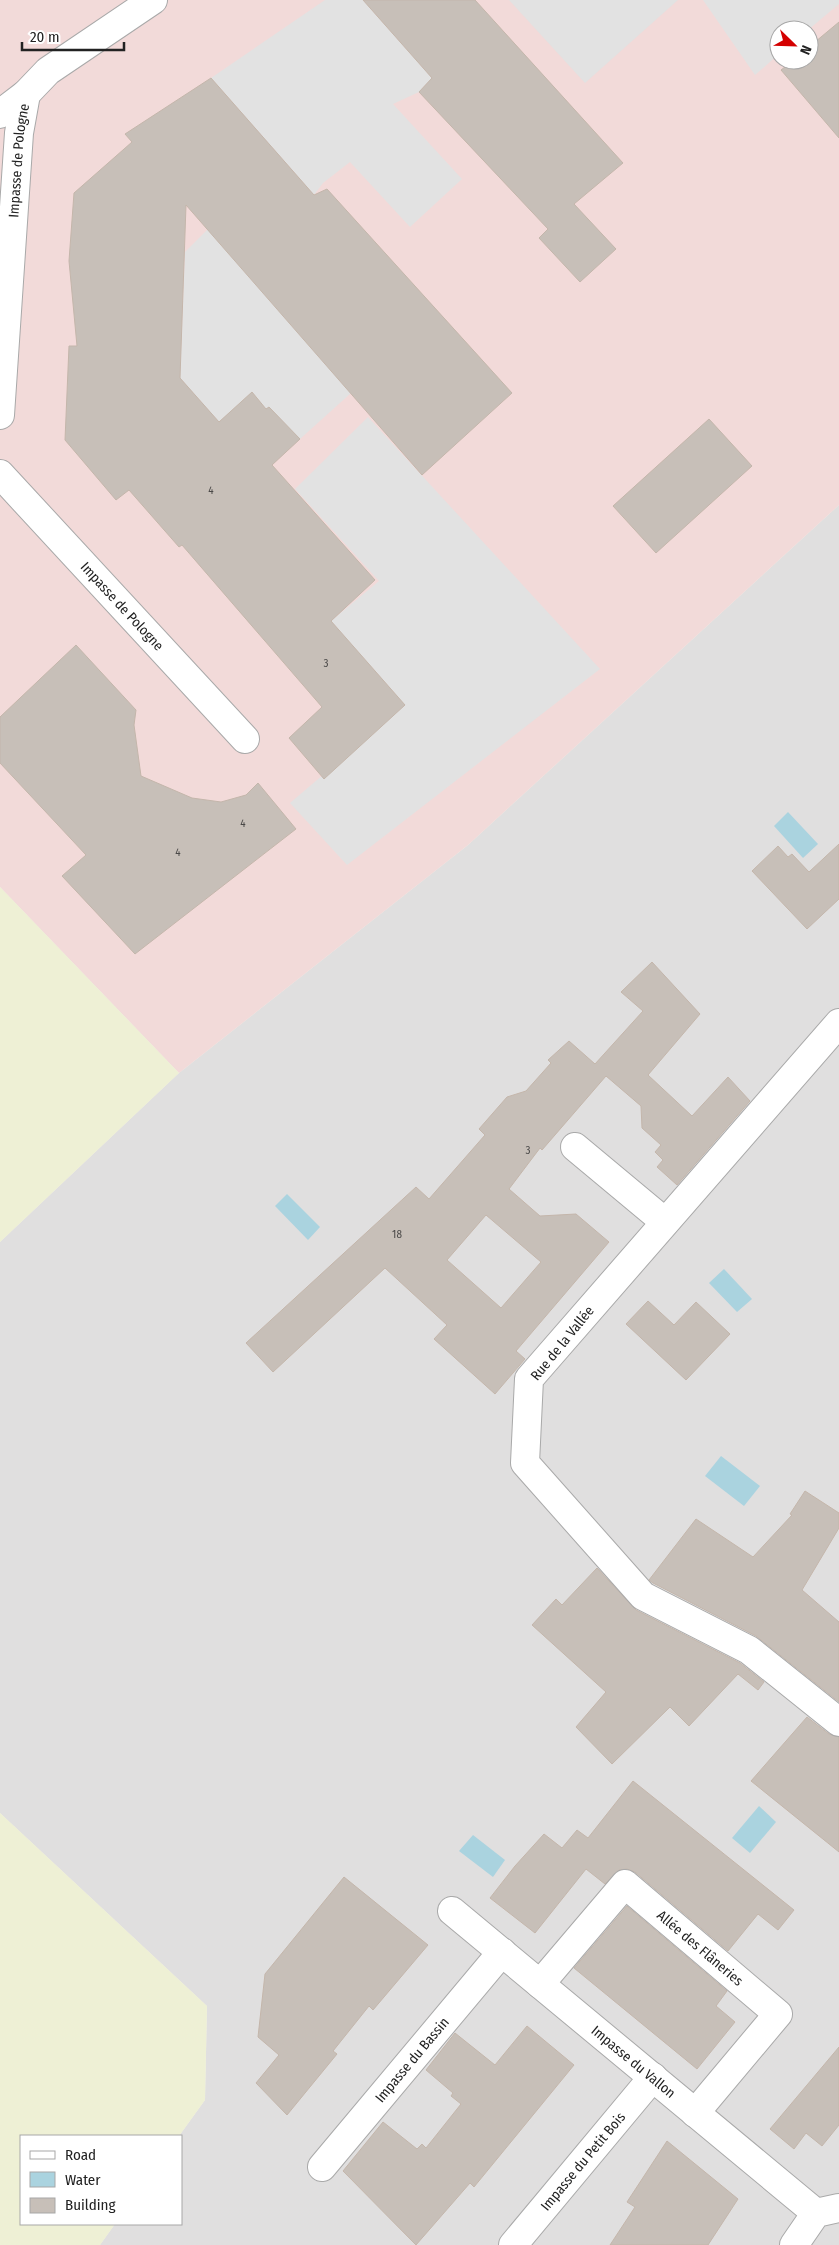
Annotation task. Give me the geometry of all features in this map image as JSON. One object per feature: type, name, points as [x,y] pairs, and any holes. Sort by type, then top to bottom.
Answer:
[{"type":"street","name":"Impasse de Pologne","points":[[0,415],[19,133],[26,94],[48,70],[153,0]]},
{"type":"street","points":[[0,114],[26,94]]},
{"type":"street","name":"Impasse de Pologne","points":[[0,474],[245,738]]},
{"type":"street","name":"Rue de la Vallée","points":[[839,1023],[529,1379],[525,1463],[643,1596],[749,1650],[839,1722]]},
{"type":"street","points":[[575,1147],[665,1222]]},
{"type":"street","name":"Allée des Flâneries","points":[[540,1984],[625,1884],[778,2014],[695,2112]]},
{"type":"street","name":"Impasse du Vallon","points":[[452,1911],[695,2112],[828,2210]]},
{"type":"street","name":"Impasse du Bassin","points":[[322,2167],[502,1952]]},
{"type":"street","name":"Impasse du Petit Bois","points":[[512,2245],[653,2077]]},
{"type":"street","points":[[794,2245],[828,2210]]},
{"type":"shaded area","points":[[0,0],[839,0],[839,505],[468,845],[179,1073],[0,887]]},
{"type":"shaded area","points":[[325,0],[363,0],[432,78],[419,92],[393,104],[462,179],[410,227],[350,162],[323,183],[314,195],[211,78]]},
{"type":"shaded area","points":[[509,0],[678,0],[585,83]]},
{"type":"shaded area","points":[[703,0],[839,0],[839,4],[819,21],[769,20],[769,63],[755,75]]},
{"type":"shaded area","points":[[208,229],[351,393],[300,439],[266,409],[252,393],[219,422],[180,378],[185,252]]},
{"type":"shaded area","points":[[368,417],[600,669],[347,865],[290,803],[405,705],[331,621],[379,581],[295,489]]},
{"type":"shaded area","points":[[839,505],[839,2245],[100,2245],[114,2225],[182,2225],[182,2135],[180,2135],[205,2100],[207,2006],[0,1813],[0,1242],[179,1073],[468,845]]},
{"type":"green space","points":[[0,887],[179,1073],[0,1242]]},
{"type":"green space","points":[[0,1813],[207,2006],[205,2100],[180,2135],[20,2135],[20,2225],[114,2225],[100,2245],[0,2245]]},
{"type":"water","points":[[788,812],[818,844],[803,858],[774,826]]},
{"type":"water","points":[[287,1194],[320,1227],[308,1240],[275,1206]]},
{"type":"water","points":[[724,1269],[752,1299],[737,1312],[709,1283]]},
{"type":"water","points":[[721,1456],[760,1486],[744,1506],[705,1476]]},
{"type":"water","points":[[759,1806],[776,1822],[750,1853],[732,1838]]},
{"type":"water","points":[[473,1835],[505,1860],[493,1877],[459,1851]]},
{"type":"building","points":[[363,0],[475,0],[623,163],[574,204],[616,249],[580,282],[539,238],[548,229],[419,92],[432,78]]},
{"type":"building","points":[[839,22],[839,138],[781,70],[819,70],[819,39]]},
{"type":"building","points":[[211,78],[314,195],[327,189],[512,393],[422,475],[186,205],[180,378],[219,422],[252,392],[266,409],[269,407],[300,439],[272,465],[375,580],[331,621],[405,705],[324,779],[289,738],[322,707],[182,545],[179,547],[129,490],[116,500],[65,440],[69,346],[77,346],[69,261],[74,193],[132,142],[125,134]]},
{"type":"building","points":[[709,419],[752,466],[656,553],[613,506]]},
{"type":"building","points":[[76,645],[136,710],[134,725],[141,776],[192,798],[221,802],[246,795],[258,783],[296,829],[135,954],[62,876],[86,855],[0,763],[0,717]]},
{"type":"building","points":[[839,844],[839,899],[807,929],[752,871],[778,846],[788,857],[792,854],[809,872]]},
{"type":"building","points":[[652,962],[700,1014],[648,1075],[692,1116],[728,1077],[750,1101],[677,1185],[657,1167],[663,1160],[655,1152],[661,1145],[642,1128],[641,1106],[606,1076],[542,1150],[540,1148],[509,1189],[540,1216],[576,1214],[609,1242],[516,1351],[525,1359],[495,1394],[434,1339],[447,1325],[385,1268],[273,1372],[246,1343],[416,1187],[429,1199],[485,1135],[479,1129],[507,1097],[526,1091],[551,1063],[548,1060],[569,1041],[595,1064],[643,1011],[621,992]],"holes":[[[486,1215],[541,1262],[501,1308],[447,1260]]]},
{"type":"building","points":[[648,1301],[674,1325],[696,1302],[730,1334],[686,1380],[626,1324]]},
{"type":"building","points":[[805,1491],[839,1513],[839,1528],[802,1590],[839,1622],[839,1702],[756,1636],[649,1580],[696,1519],[753,1557],[792,1515],[790,1514]]},
{"type":"building","points":[[597,1568],[636,1610],[740,1663],[764,1682],[758,1690],[738,1674],[689,1726],[670,1707],[612,1764],[576,1727],[606,1692],[532,1625],[556,1599],[562,1605]]},
{"type":"building","points":[[807,1717],[829,1734],[839,1737],[839,1852],[751,1781]]},
{"type":"building","points":[[633,1781],[794,1910],[778,1930],[758,1914],[728,1951],[635,1872],[627,1869],[619,1870],[605,1884],[586,1869],[535,1933],[490,1898],[515,1866],[544,1834],[562,1848],[577,1830],[588,1838]]},
{"type":"building","points":[[344,1877],[428,1945],[373,2010],[369,2006],[333,2051],[337,2054],[287,2115],[256,2083],[279,2055],[258,2037],[265,1974]]},
{"type":"building","points":[[627,1906],[727,1991],[716,2006],[735,2022],[697,2069],[574,1968]]},
{"type":"building","points":[[527,2026],[574,2065],[474,2187],[470,2183],[416,2245],[343,2171],[383,2122],[417,2149],[422,2144],[426,2148],[461,2104],[451,2096],[453,2093],[426,2070],[455,2033],[495,2065]]},
{"type":"building","points":[[839,2047],[839,2125],[822,2146],[806,2133],[794,2149],[770,2129]]},
{"type":"building","points":[[667,2141],[738,2199],[708,2245],[610,2245],[635,2207],[627,2202]]}]
